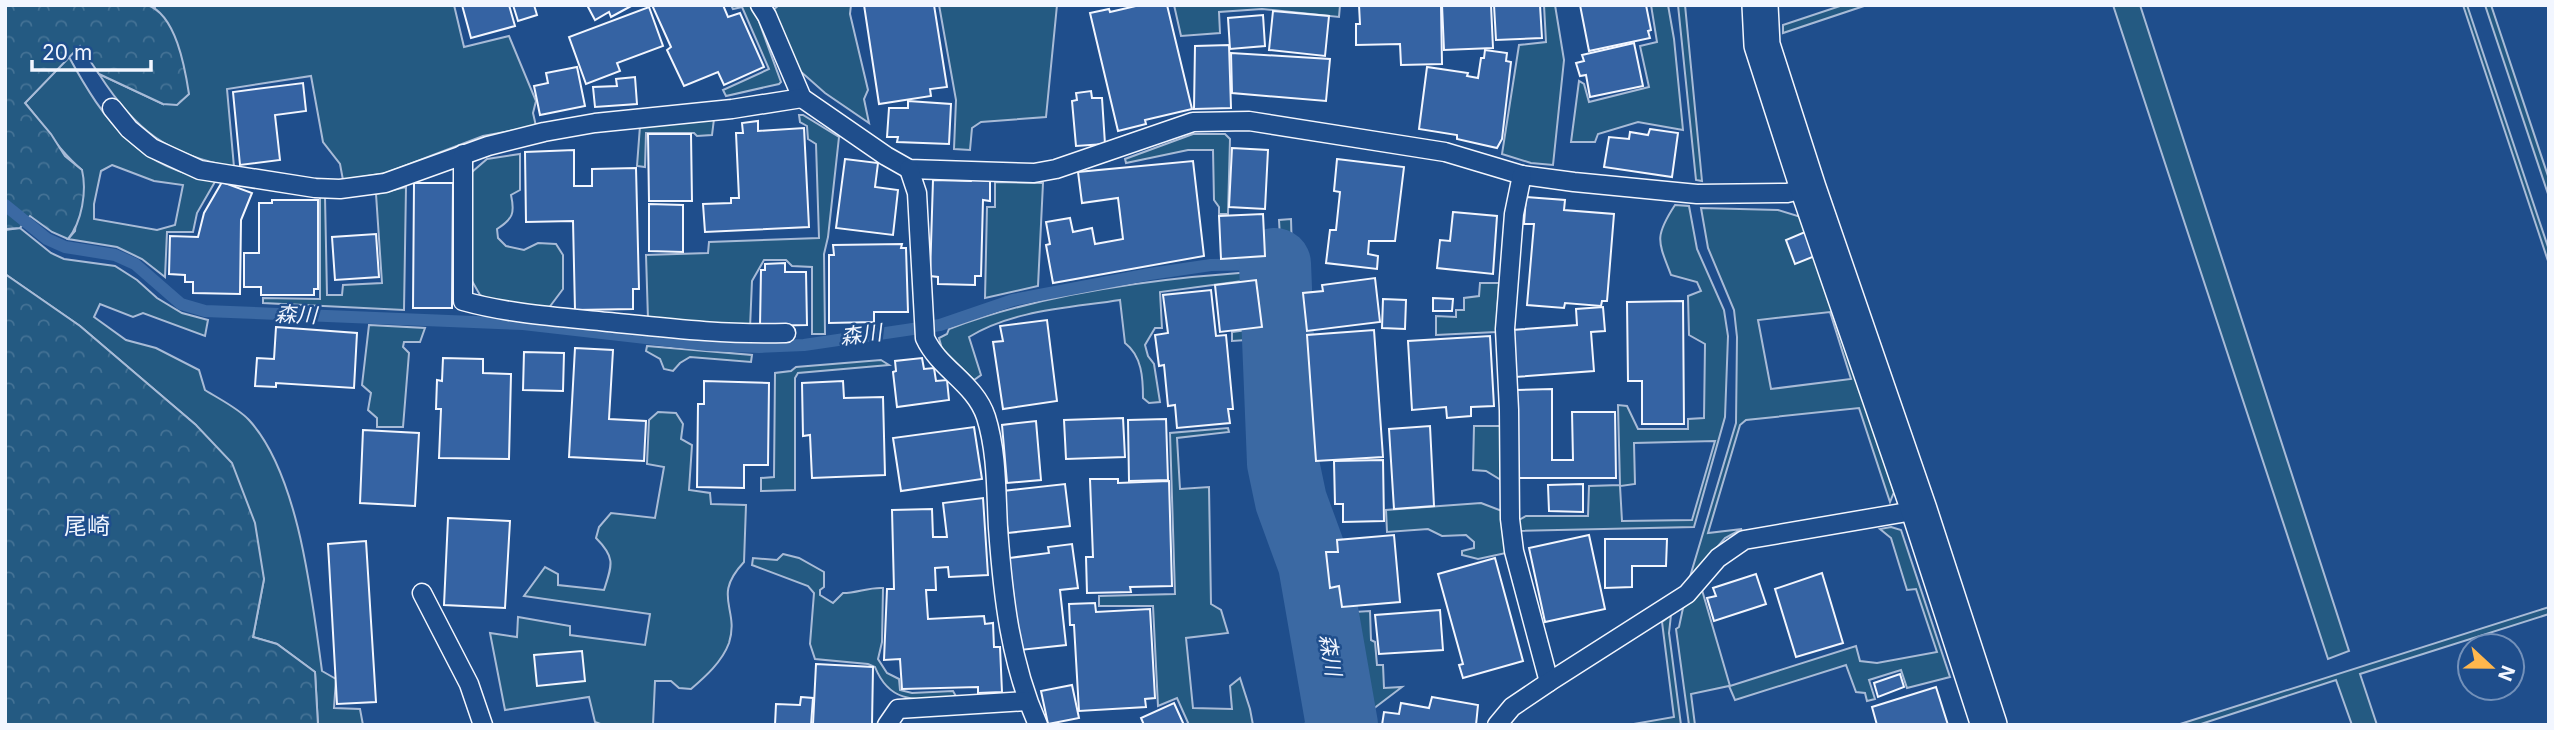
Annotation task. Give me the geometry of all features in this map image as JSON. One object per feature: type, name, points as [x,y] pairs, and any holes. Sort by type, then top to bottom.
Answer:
[{"type":"street","points":[[1760,5],[1762,45],[1989,725]]},
{"type":"lane","points":[[760,5],[802,98],[909,169],[1034,173],[1056,169],[1194,122],[1249,121],[1445,152],[1522,175],[1697,194],[1787,193],[1808,188]]},
{"type":"lane","points":[[112,108],[129,129],[152,148],[200,170],[315,188],[340,189],[385,183],[463,154],[521,138],[595,123],[732,109],[802,98]]},
{"type":"lane","points":[[463,154],[463,301],[496,310],[686,330],[749,335],[786,333]]},
{"type":"lane","points":[[909,169],[917,193],[925,338],[931,351],[975,393],[986,416],[993,454],[1009,637],[1027,701],[1038,725]]},
{"type":"lane","points":[[1522,175],[1514,214],[1505,329],[1510,519],[1514,551],[1549,681]]},
{"type":"lane","points":[[1497,725],[1512,707],[1549,681],[1687,594],[1718,558],[1744,540],[1919,510]]},
{"type":"lane","points":[[422,593],[468,684],[483,725]]},
{"type":"lane","points":[[887,725],[898,709],[1027,701]]},
{"type":"green space","points":[[5,5],[147,5],[157,10],[165,19],[182,57],[189,94],[177,105],[163,104],[99,74],[80,46],[25,103],[65,156],[82,170],[82,206],[77,224],[68,239],[52,232],[30,216],[20,228],[5,229]]},
{"type":"green space","points":[[147,5],[454,5],[464,47],[509,36],[536,101],[533,113],[536,126],[483,136],[386,173],[343,180],[340,164],[323,142],[311,76],[227,89],[234,167],[210,162],[171,147],[155,137],[126,110],[99,74],[163,104],[155,8]]},
{"type":"green space","points":[[731,5],[750,5],[757,16],[781,82],[779,84],[726,96],[723,90],[769,69],[742,7],[733,9]]},
{"type":"green space","points":[[779,5],[851,5],[850,14],[868,90],[864,99],[869,123],[825,93],[800,71],[772,11]]},
{"type":"green space","points":[[939,5],[1057,5],[1046,117],[981,122],[972,128],[970,150],[954,149],[956,100]]},
{"type":"green space","points":[[1174,5],[1340,5],[1339,17],[1262,9],[1219,12],[1220,33],[1181,36]]},
{"type":"green space","points":[[1544,5],[1555,5],[1564,60],[1553,165],[1531,163],[1502,154],[1519,45],[1546,42]]},
{"type":"green space","points":[[1651,5],[1668,5],[1683,130],[1638,122],[1598,134],[1595,142],[1571,142],[1579,81],[1584,84],[1589,102],[1649,87],[1640,46],[1657,42]]},
{"type":"green space","points":[[1678,5],[1685,5],[1702,181],[1696,180]]},
{"type":"green space","points":[[1843,5],[1867,5],[1783,33],[1783,25]]},
{"type":"green space","points":[[2113,5],[2140,5],[2349,651],[2328,659]]},
{"type":"green space","points":[[2463,5],[2467,5],[2549,250],[2549,264]]},
{"type":"green space","points":[[2485,5],[2491,5],[2549,179],[2549,197]]},
{"type":"green space","points":[[69,57],[96,102],[127,139],[165,166],[216,180],[197,213],[193,232],[167,232],[165,277],[142,259],[117,247],[68,239],[75,231],[82,170],[59,147],[25,103]],"holes":[[[112,165],[154,181],[183,185],[175,225],[157,230],[94,219],[94,204],[101,171]]]},
{"type":"green space","points":[[799,115],[839,137],[824,254],[825,334],[812,334],[812,267],[792,266],[786,260],[764,260],[752,281],[750,328],[648,319],[646,255],[708,253],[709,242],[819,238],[816,144],[808,139],[807,126],[800,122]]},
{"type":"green space","points":[[714,119],[712,135],[646,133],[645,167],[637,166],[640,126]]},
{"type":"green space","points":[[1193,134],[1225,134],[1230,139],[1228,214],[1219,214],[1219,207],[1214,200],[1213,150],[1188,150],[1126,163],[1125,159]]},
{"type":"green space","points":[[520,154],[520,190],[511,195],[512,215],[497,229],[498,238],[506,246],[524,250],[538,243],[556,244],[563,255],[563,289],[548,309],[494,302],[480,295],[472,281],[472,172],[487,159]]},
{"type":"green space","points":[[995,182],[1043,183],[1038,286],[985,298],[987,207],[995,207]]},
{"type":"green space","points":[[406,187],[404,310],[263,303],[263,298],[320,299],[320,196],[325,197],[327,295],[342,295],[343,285],[382,283],[376,194]]},
{"type":"green space","points":[[1675,205],[1689,206],[1697,249],[1724,310],[1728,336],[1725,417],[1694,527],[1517,531],[1517,521],[1526,516],[1588,516],[1589,486],[1620,485],[1618,405],[1627,406],[1638,429],[1688,429],[1688,419],[1704,418],[1705,344],[1689,335],[1688,296],[1701,291],[1697,282],[1671,275],[1660,239]],"holes":[[[1715,441],[1692,520],[1622,521],[1620,486],[1635,484],[1634,443]]]},
{"type":"green space","points":[[1701,208],[1778,210],[1801,217],[1835,309],[1894,492],[1890,502],[1859,408],[1746,420],[1740,425],[1708,533],[1742,529],[1725,538],[1689,580],[1736,423],[1737,337],[1734,310],[1708,248]],"holes":[[[1830,312],[1851,379],[1771,389],[1758,320]]]},
{"type":"green space","points":[[1291,219],[1293,289],[1283,290],[1279,220]]},
{"type":"green space","points":[[20,228],[51,253],[64,259],[115,266],[182,313],[208,320],[205,336],[143,313],[133,317],[100,304],[94,317],[126,340],[156,348],[199,370],[205,390],[245,416],[266,443],[280,472],[300,539],[308,574],[322,671],[336,679],[334,708],[360,709],[363,725],[318,725],[315,672],[277,644],[253,637],[264,579],[196,425],[80,326],[5,274],[5,230]]},
{"type":"green space","points":[[1269,271],[1276,462],[1285,502],[1308,564],[1335,725],[1298,725],[1322,721],[1304,604],[1291,547],[1274,507],[1265,472],[1258,402],[1264,400],[1262,339],[1232,341],[1232,332],[1263,328],[1258,279],[1160,292],[1162,328],[1155,328],[1145,345],[1154,364],[1160,402],[1149,403],[1143,398],[1138,361],[1125,343],[1120,300],[1023,316],[986,328],[969,337],[981,375],[974,380],[942,349],[939,338],[947,334],[949,329],[986,316],[1066,296],[1148,282]]},
{"type":"green space","points":[[5,274],[80,326],[196,425],[232,463],[255,523],[264,579],[253,637],[277,644],[315,672],[318,725],[5,725]]},
{"type":"green space","points":[[1480,283],[1499,283],[1496,332],[1436,335],[1436,316],[1456,317],[1456,310],[1464,310],[1464,298],[1479,296]]},
{"type":"green space","points":[[1294,302],[1298,371],[1304,409],[1286,411],[1284,304]]},
{"type":"green space","points":[[369,325],[425,328],[420,342],[404,342],[403,347],[409,353],[403,427],[377,427],[377,418],[368,410],[371,393],[362,385]]},
{"type":"green space","points":[[647,346],[752,355],[751,362],[690,357],[673,371],[664,369],[660,359],[646,351]]},
{"type":"green space","points":[[881,360],[889,365],[798,373],[795,378],[795,490],[761,491],[761,478],[774,477],[775,373],[791,371],[796,367]]},
{"type":"green space","points":[[658,412],[676,413],[683,424],[681,439],[692,445],[689,490],[710,493],[711,504],[746,505],[744,562],[729,584],[731,631],[726,650],[713,669],[691,689],[679,688],[671,681],[655,681],[653,725],[603,725],[595,722],[589,697],[505,710],[490,633],[517,637],[518,617],[570,626],[570,635],[645,645],[650,614],[524,596],[545,567],[558,574],[558,585],[604,590],[610,562],[607,551],[596,538],[599,527],[611,513],[655,518],[664,467],[647,464],[649,420]]},
{"type":"green space","points":[[1474,426],[1501,426],[1501,480],[1486,471],[1473,470]]},
{"type":"green space","points":[[1228,428],[1229,432],[1177,438],[1180,489],[1209,487],[1211,604],[1221,610],[1228,633],[1186,638],[1193,708],[1232,709],[1230,686],[1240,678],[1253,725],[1189,725],[1177,698],[1158,706],[1153,606],[1099,606],[1099,596],[1175,594],[1170,433]]},
{"type":"green space","points":[[1481,503],[1502,511],[1506,553],[1478,559],[1462,555],[1462,551],[1474,548],[1474,542],[1466,535],[1442,536],[1428,529],[1387,532],[1386,510]]},
{"type":"green space","points":[[1891,527],[1901,530],[1950,677],[1907,688],[1901,670],[1869,680],[1875,699],[1867,701],[1865,693],[1856,692],[1846,665],[1735,700],[1729,686],[1691,694],[1695,725],[1689,725],[1676,629],[1679,627],[1683,608],[1702,590],[1730,686],[1856,646],[1860,661],[1877,663],[1937,652],[1916,589],[1907,590],[1891,538],[1880,529]]},
{"type":"green space","points":[[783,554],[799,558],[824,572],[824,587],[820,590],[820,595],[833,603],[843,593],[883,588],[882,642],[878,659],[887,673],[899,679],[900,690],[912,693],[953,691],[957,698],[919,699],[898,695],[882,680],[875,667],[815,659],[810,644],[814,593],[808,586],[752,565],[753,558],[777,560]]},
{"type":"green space","points":[[1336,597],[1338,613],[1370,611],[1371,640],[1375,642],[1377,665],[1383,665],[1384,688],[1402,687],[1352,725],[1348,725],[1326,606],[1330,605],[1329,598]]},
{"type":"green space","points":[[2549,607],[2549,614],[2492,632],[2470,632]]},
{"type":"green space","points":[[1671,615],[1669,633],[1681,725],[1628,725],[1674,717],[1662,622]]},
{"type":"green space","points":[[2456,636],[2456,644],[2360,674],[2377,725],[2352,725],[2336,680],[2198,725],[2177,725]]},
{"type":"building","points":[[462,5],[509,5],[515,26],[471,38]]},
{"type":"building","points":[[513,5],[534,5],[537,15],[518,21]]},
{"type":"building","points":[[587,5],[633,5],[611,17],[609,12],[595,20]]},
{"type":"building","points":[[652,5],[723,5],[728,17],[740,13],[764,67],[724,85],[718,72],[684,86],[667,50],[671,47]]},
{"type":"building","points":[[864,5],[934,5],[947,87],[930,89],[931,96],[879,104]]},
{"type":"building","points":[[1140,5],[1167,5],[1192,109],[1145,120],[1146,124],[1118,131],[1090,13],[1109,9],[1110,12]]},
{"type":"building","points":[[1359,5],[1441,5],[1442,64],[1401,65],[1400,44],[1356,45],[1356,24],[1360,24]]},
{"type":"building","points":[[1442,5],[1491,5],[1493,48],[1444,50]]},
{"type":"building","points":[[1494,5],[1540,5],[1542,38],[1496,40]]},
{"type":"building","points":[[1580,5],[1646,5],[1650,38],[1589,51]]},
{"type":"building","points":[[649,7],[663,46],[617,63],[620,71],[586,84],[569,37]]},
{"type":"building","points":[[1273,11],[1329,16],[1325,56],[1269,50]]},
{"type":"building","points":[[1263,15],[1265,46],[1230,49],[1228,18]]},
{"type":"building","points":[[1634,43],[1643,86],[1590,97],[1586,75],[1580,76],[1576,63],[1584,61],[1582,55]]},
{"type":"building","points":[[1229,45],[1231,108],[1194,109],[1195,46]]},
{"type":"building","points":[[1485,50],[1507,53],[1506,61],[1511,62],[1502,139],[1497,148],[1457,139],[1457,135],[1419,129],[1427,67],[1468,73],[1467,76],[1478,78]]},
{"type":"building","points":[[1231,53],[1330,59],[1326,101],[1232,93]]},
{"type":"building","points":[[577,67],[585,106],[540,115],[534,86],[548,83],[546,73]]},
{"type":"building","points":[[635,77],[637,104],[595,107],[593,87],[617,86],[616,79]]},
{"type":"building","points":[[303,83],[306,111],[275,115],[280,160],[240,165],[233,92]]},
{"type":"building","points":[[1091,91],[1092,98],[1102,98],[1105,144],[1076,146],[1072,101],[1077,100],[1076,93]]},
{"type":"building","points":[[908,101],[951,104],[949,144],[897,142],[898,137],[887,137],[889,108],[908,108]]},
{"type":"building","points":[[758,121],[758,131],[804,128],[809,227],[705,232],[703,204],[731,203],[731,198],[739,198],[736,133],[743,133],[742,123]]},
{"type":"building","points":[[1650,129],[1678,133],[1672,177],[1604,167],[1609,137],[1629,139],[1630,132],[1648,135]]},
{"type":"building","points":[[648,134],[691,134],[692,201],[649,201]]},
{"type":"building","points":[[1232,148],[1268,150],[1265,209],[1229,207]]},
{"type":"building","points":[[574,150],[574,186],[592,186],[592,169],[636,168],[639,289],[633,289],[633,309],[575,310],[573,221],[526,222],[525,152]]},
{"type":"building","points":[[845,159],[878,163],[875,187],[898,190],[893,235],[836,228]]},
{"type":"building","points":[[1337,159],[1404,167],[1395,241],[1369,241],[1368,254],[1378,256],[1377,269],[1326,263],[1330,230],[1336,230],[1340,192],[1334,191]]},
{"type":"building","points":[[1193,161],[1204,256],[1053,283],[1046,245],[1050,244],[1046,222],[1070,218],[1073,232],[1092,228],[1095,244],[1123,239],[1118,198],[1082,203],[1078,172]]},
{"type":"building","points":[[972,178],[990,179],[990,201],[983,200],[981,276],[975,276],[975,285],[938,284],[938,277],[930,276],[933,180],[971,181]]},
{"type":"building","points":[[222,182],[252,193],[241,220],[240,294],[193,293],[193,282],[185,282],[185,275],[169,274],[170,236],[198,237],[204,213]]},
{"type":"building","points":[[414,183],[453,183],[452,308],[413,308]]},
{"type":"building","points":[[1526,197],[1565,200],[1564,210],[1614,214],[1607,301],[1602,301],[1601,306],[1565,303],[1564,308],[1527,305],[1534,224],[1524,224]]},
{"type":"building","points":[[272,200],[318,200],[318,289],[314,289],[314,295],[261,295],[261,287],[244,287],[244,253],[259,253],[259,203],[272,203]]},
{"type":"building","points":[[649,204],[683,205],[683,252],[649,251]]},
{"type":"building","points":[[1453,212],[1497,216],[1493,274],[1437,268],[1440,240],[1450,241]]},
{"type":"building","points":[[1263,214],[1265,256],[1221,259],[1219,216]]},
{"type":"building","points":[[1805,232],[1815,256],[1795,264],[1786,240]]},
{"type":"building","points":[[376,234],[379,277],[335,280],[332,237]]},
{"type":"building","points":[[902,244],[901,248],[906,248],[908,312],[874,312],[874,322],[829,323],[829,255],[834,255],[833,245]]},
{"type":"building","points":[[785,263],[785,272],[806,272],[807,325],[760,326],[761,270],[765,270],[765,264]]},
{"type":"building","points":[[1375,278],[1380,322],[1307,331],[1303,293],[1323,291],[1322,285]]},
{"type":"building","points":[[1256,280],[1262,327],[1220,332],[1215,285]]},
{"type":"building","points":[[1211,290],[1216,336],[1226,335],[1233,409],[1228,409],[1230,423],[1177,428],[1175,405],[1168,406],[1164,365],[1159,366],[1155,335],[1168,333],[1163,295]]},
{"type":"building","points":[[1433,298],[1453,299],[1452,311],[1433,311]]},
{"type":"building","points":[[1383,299],[1406,300],[1405,329],[1382,328]]},
{"type":"building","points":[[1683,301],[1684,424],[1642,424],[1642,381],[1628,381],[1627,302]]},
{"type":"building","points":[[1603,307],[1605,331],[1591,332],[1594,371],[1515,377],[1512,330],[1577,325],[1576,309]]},
{"type":"building","points":[[1047,320],[1057,401],[1003,409],[993,342],[1003,341],[1000,326]]},
{"type":"building","points":[[276,327],[357,333],[354,388],[276,383],[276,387],[255,386],[257,358],[274,359]]},
{"type":"building","points":[[1374,330],[1383,457],[1316,461],[1307,335]]},
{"type":"building","points":[[1490,336],[1494,406],[1471,407],[1471,416],[1447,418],[1446,407],[1412,410],[1408,341]]},
{"type":"building","points":[[575,348],[613,350],[609,419],[646,421],[644,461],[569,457]]},
{"type":"building","points":[[524,352],[564,353],[563,391],[523,390]]},
{"type":"building","points":[[443,358],[483,359],[483,373],[511,374],[509,459],[439,458],[441,409],[436,409],[437,380],[442,381]]},
{"type":"building","points":[[922,358],[924,369],[934,368],[936,381],[947,380],[949,400],[897,407],[893,372],[896,371],[895,361]]},
{"type":"building","points":[[704,381],[769,383],[768,465],[744,465],[744,488],[697,487],[698,404],[704,404]]},
{"type":"building","points":[[843,381],[844,398],[883,397],[885,475],[812,478],[810,435],[803,436],[802,383]]},
{"type":"building","points":[[1552,389],[1552,460],[1573,460],[1572,412],[1615,412],[1616,478],[1518,478],[1517,390]]},
{"type":"building","points":[[1123,418],[1125,457],[1066,459],[1064,420]]},
{"type":"building","points":[[1166,419],[1168,480],[1129,481],[1128,420]]},
{"type":"building","points":[[1036,421],[1041,480],[1007,483],[1002,425]]},
{"type":"building","points":[[1430,426],[1434,506],[1394,509],[1389,429]]},
{"type":"building","points":[[974,427],[982,479],[901,491],[893,438]]},
{"type":"building","points":[[363,430],[419,433],[415,506],[360,503]]},
{"type":"building","points":[[1383,460],[1384,521],[1343,522],[1343,504],[1335,504],[1334,461]]},
{"type":"building","points":[[1090,479],[1118,479],[1118,483],[1169,481],[1172,586],[1130,587],[1131,592],[1087,593],[1086,557],[1093,557]]},
{"type":"building","points":[[1065,484],[1070,526],[1008,533],[1003,491]]},
{"type":"building","points":[[1583,484],[1583,512],[1549,511],[1548,485]]},
{"type":"building","points":[[983,498],[988,575],[949,577],[948,567],[935,568],[936,590],[926,590],[928,619],[984,616],[985,624],[993,623],[994,647],[1000,647],[1002,692],[978,693],[978,687],[902,689],[900,659],[884,660],[887,589],[894,589],[892,510],[932,509],[933,537],[947,537],[943,503]]},
{"type":"building","points":[[448,518],[510,521],[505,608],[444,605]]},
{"type":"building","points":[[1394,535],[1400,602],[1342,607],[1339,586],[1330,588],[1326,552],[1338,552],[1337,540]]},
{"type":"building","points":[[1589,535],[1605,609],[1545,622],[1529,548]]},
{"type":"building","points":[[1605,539],[1667,539],[1666,566],[1632,566],[1632,587],[1605,588]]},
{"type":"building","points":[[366,541],[376,702],[337,704],[328,544]]},
{"type":"building","points":[[1072,544],[1078,588],[1060,590],[1066,645],[1020,650],[1009,558],[1049,553],[1048,547]]},
{"type":"building","points":[[1495,558],[1523,661],[1463,678],[1459,665],[1463,664],[1438,574]]},
{"type":"building","points":[[1822,573],[1843,643],[1796,657],[1775,589]]},
{"type":"building","points":[[1756,574],[1766,604],[1714,621],[1707,598],[1716,596],[1713,588]]},
{"type":"building","points":[[1095,603],[1096,612],[1150,609],[1155,698],[1145,699],[1146,707],[1079,711],[1074,625],[1070,625],[1069,604]]},
{"type":"building","points":[[1440,610],[1443,650],[1379,654],[1375,615]]},
{"type":"building","points":[[582,651],[585,681],[537,686],[534,655]]},
{"type":"building","points":[[816,664],[873,667],[872,725],[813,724]]},
{"type":"building","points":[[1900,674],[1904,687],[1878,697],[1874,683]]},
{"type":"building","points":[[1072,685],[1079,718],[1048,724],[1041,691]]},
{"type":"building","points":[[1936,687],[1948,725],[1877,725],[1872,707]]},
{"type":"building","points":[[801,697],[813,698],[811,725],[775,725],[776,704],[800,705]]},
{"type":"building","points":[[1432,697],[1478,705],[1476,725],[1382,725],[1384,712],[1399,714],[1401,703],[1429,708]]},
{"type":"building","points":[[1174,703],[1184,725],[1144,725],[1141,718]]},
{"type":"waterway","name":"森川","points":[[5,205],[47,239],[65,247],[115,255],[135,264],[181,304],[205,311],[523,324],[707,345],[804,345],[940,325],[1013,300],[1150,274],[1211,265],[1275,264]]},
{"type":"waterway","name":"森川","points":[[1275,264],[1283,463],[1291,501],[1314,564],[1342,725]]},
{"type":"district","name":"尾崎","points":[[87,526]]}]
